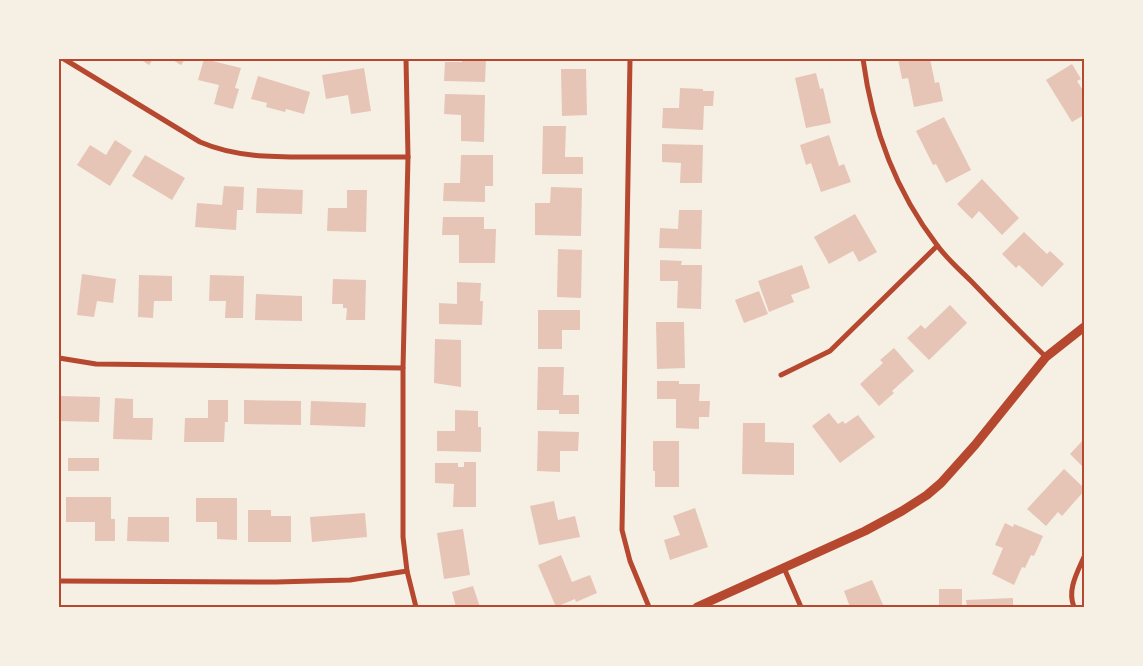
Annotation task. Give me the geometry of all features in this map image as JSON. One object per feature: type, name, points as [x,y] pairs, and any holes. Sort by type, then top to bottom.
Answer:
[{"type":"street","points":[[64,59],[192,137],[215,148],[237,154],[266,156],[408,156]]},
{"type":"street","points":[[406,59],[408,156],[403,537],[406,571],[416,607]]},
{"type":"street","points":[[630,59],[622,530],[630,561],[649,607]]},
{"type":"street","points":[[862,59],[867,91],[880,142],[898,182],[917,216],[937,246],[1046,357]]},
{"type":"street","points":[[781,375],[830,351],[937,246]]},
{"type":"street","points":[[697,607],[865,531],[902,512],[927,495],[941,483],[975,446],[1046,357],[1084,327]]},
{"type":"street","points":[[59,358],[96,364],[404,368]]},
{"type":"street","points":[[1074,607],[1072,590],[1074,578],[1084,557]]},
{"type":"street","points":[[784,568],[801,607]]},
{"type":"street","points":[[59,580],[276,582],[350,580],[406,571]]},
{"type":"building","points":[[140,59],[153,59],[149,65]]},
{"type":"building","points":[[171,59],[185,59],[181,65]]},
{"type":"building","points":[[204,59],[241,68],[235,88],[239,89],[233,109],[214,104],[219,85],[198,80]]},
{"type":"building","points":[[463,59],[486,59],[485,82],[444,81],[445,62],[462,62]]},
{"type":"building","points":[[817,59],[817,61],[791,60]]},
{"type":"building","points":[[898,59],[930,59],[935,83],[939,82],[943,101],[914,107],[908,78],[902,79]]},
{"type":"building","points":[[1072,64],[1081,79],[1077,81],[1084,92],[1084,115],[1072,122],[1046,80]]},
{"type":"building","points":[[364,68],[371,111],[351,114],[348,95],[326,99],[322,75]]},
{"type":"building","points":[[561,69],[586,69],[587,115],[562,116]]},
{"type":"building","points":[[816,73],[820,89],[823,88],[831,123],[806,128],[795,78]]},
{"type":"building","points":[[258,76],[310,92],[304,114],[286,109],[285,112],[266,107],[267,103],[251,99]]},
{"type":"building","points":[[680,88],[714,91],[713,106],[704,106],[703,130],[662,128],[663,108],[679,108]]},
{"type":"building","points":[[445,94],[485,95],[484,142],[461,141],[461,115],[444,114]]},
{"type":"building","points":[[944,117],[971,170],[946,183],[936,164],[933,165],[916,131]]},
{"type":"building","points":[[543,126],[566,126],[565,157],[583,157],[583,174],[542,174]]},
{"type":"building","points":[[829,135],[839,166],[844,164],[851,182],[821,192],[811,163],[806,165],[800,145]]},
{"type":"building","points":[[115,140],[132,151],[110,186],[77,165],[90,145],[106,155]]},
{"type":"building","points":[[662,144],[703,145],[702,183],[680,183],[681,163],[662,162]]},
{"type":"building","points":[[145,155],[185,178],[172,200],[132,176]]},
{"type":"building","points":[[461,155],[493,155],[493,186],[485,186],[485,202],[443,201],[444,183],[460,183]]},
{"type":"building","points":[[982,179],[1019,218],[1002,235],[979,211],[972,219],[957,204]]},
{"type":"building","points":[[224,186],[244,187],[243,210],[237,210],[236,230],[195,227],[197,203],[222,205]]},
{"type":"building","points":[[551,187],[582,188],[581,236],[535,235],[535,203],[550,203]]},
{"type":"building","points":[[257,188],[303,190],[302,214],[256,213]]},
{"type":"building","points":[[347,190],[367,190],[366,232],[327,231],[328,208],[347,208]]},
{"type":"building","points":[[679,210],[702,210],[701,249],[659,248],[660,228],[678,229]]},
{"type":"building","points":[[855,214],[877,252],[859,262],[853,251],[829,264],[814,237]]},
{"type":"building","points":[[443,217],[484,217],[484,229],[496,229],[495,263],[459,263],[459,235],[442,235]]},
{"type":"building","points":[[1024,232],[1047,254],[1050,251],[1064,264],[1042,287],[1019,265],[1016,268],[1002,254]]},
{"type":"building","points":[[558,249],[582,250],[581,298],[557,297]]},
{"type":"building","points":[[660,260],[682,261],[681,265],[702,265],[701,309],[677,308],[678,281],[660,281]]},
{"type":"building","points":[[802,265],[810,288],[791,295],[794,302],[769,312],[758,281]]},
{"type":"building","points":[[82,274],[116,279],[113,303],[97,301],[94,317],[77,315]]},
{"type":"building","points":[[139,275],[172,276],[172,301],[154,301],[153,318],[138,317]]},
{"type":"building","points":[[210,275],[244,276],[243,318],[225,318],[226,301],[209,301]]},
{"type":"building","points":[[333,279],[366,280],[365,320],[346,320],[347,308],[343,308],[343,304],[332,304]]},
{"type":"building","points":[[457,282],[481,283],[480,301],[483,301],[482,325],[439,324],[439,303],[457,304]]},
{"type":"building","points":[[759,291],[768,314],[744,323],[735,300]]},
{"type":"building","points":[[256,294],[302,296],[302,321],[255,320]]},
{"type":"building","points":[[950,305],[967,323],[929,360],[907,338],[921,325],[925,329]]},
{"type":"building","points":[[538,310],[580,310],[580,330],[562,330],[562,349],[538,349]]},
{"type":"building","points":[[656,322],[684,322],[685,368],[657,369]]},
{"type":"building","points":[[435,339],[461,340],[461,387],[434,383]]},
{"type":"building","points":[[894,348],[914,371],[879,406],[860,384],[883,363],[880,360]]},
{"type":"building","points":[[538,367],[564,367],[563,395],[579,395],[579,414],[559,414],[559,410],[537,410]]},
{"type":"building","points":[[657,381],[679,381],[679,384],[700,384],[699,401],[710,401],[709,417],[699,417],[699,429],[676,428],[676,399],[657,399]]},
{"type":"building","points":[[59,396],[100,397],[99,422],[59,421]]},
{"type":"building","points":[[115,398],[133,399],[133,418],[153,418],[152,440],[113,439]]},
{"type":"building","points":[[208,400],[228,400],[228,422],[225,422],[224,442],[184,442],[185,418],[208,418]]},
{"type":"building","points":[[244,400],[301,401],[301,425],[244,424]]},
{"type":"building","points":[[311,401],[366,403],[365,427],[310,425]]},
{"type":"building","points":[[455,410],[478,411],[478,427],[481,427],[481,452],[437,451],[437,431],[455,431]]},
{"type":"building","points":[[829,413],[838,424],[843,421],[845,424],[858,415],[875,437],[840,463],[812,426]]},
{"type":"building","points":[[743,423],[765,423],[765,442],[794,443],[794,475],[742,474]]},
{"type":"building","points":[[538,431],[579,432],[578,451],[560,451],[560,472],[537,471]]},
{"type":"building","points":[[1084,439],[1084,468],[1070,454]]},
{"type":"building","points":[[653,441],[679,441],[679,487],[655,487]]},
{"type":"building","points":[[68,458],[99,458],[99,471],[68,471]]},
{"type":"building","points":[[464,462],[476,462],[476,507],[453,507],[454,484],[435,483],[435,463],[458,463],[458,467],[464,467]]},
{"type":"building","points":[[1064,469],[1084,488],[1084,491],[1062,516],[1058,512],[1046,526],[1027,509]]},
{"type":"building","points":[[66,497],[111,497],[111,519],[115,519],[115,541],[95,541],[95,522],[66,522]]},
{"type":"building","points":[[196,498],[237,498],[237,540],[217,539],[217,522],[196,522]]},
{"type":"building","points":[[554,501],[558,520],[575,516],[580,537],[539,545],[530,506]]},
{"type":"building","points":[[695,508],[708,547],[670,560],[664,540],[680,535],[673,516]]},
{"type":"building","points":[[248,510],[271,510],[271,516],[291,516],[291,542],[248,542]]},
{"type":"building","points":[[365,513],[367,537],[312,542],[310,517]]},
{"type":"building","points":[[128,517],[169,517],[169,542],[127,541]]},
{"type":"building","points":[[1005,523],[1013,527],[1014,524],[1043,536],[1034,556],[1031,555],[1025,568],[1022,567],[1014,585],[992,574],[1003,548],[995,545]]},
{"type":"building","points":[[463,529],[470,575],[444,579],[437,533]]},
{"type":"building","points":[[561,555],[572,582],[590,575],[597,593],[576,602],[575,599],[556,607],[538,565]]},
{"type":"building","points":[[872,580],[884,607],[850,607],[844,591]]},
{"type":"building","points":[[473,586],[480,607],[456,607],[452,592]]},
{"type":"building","points":[[939,589],[962,589],[962,607],[939,607]]},
{"type":"building","points":[[1013,598],[1013,607],[967,607],[966,600]]}]
